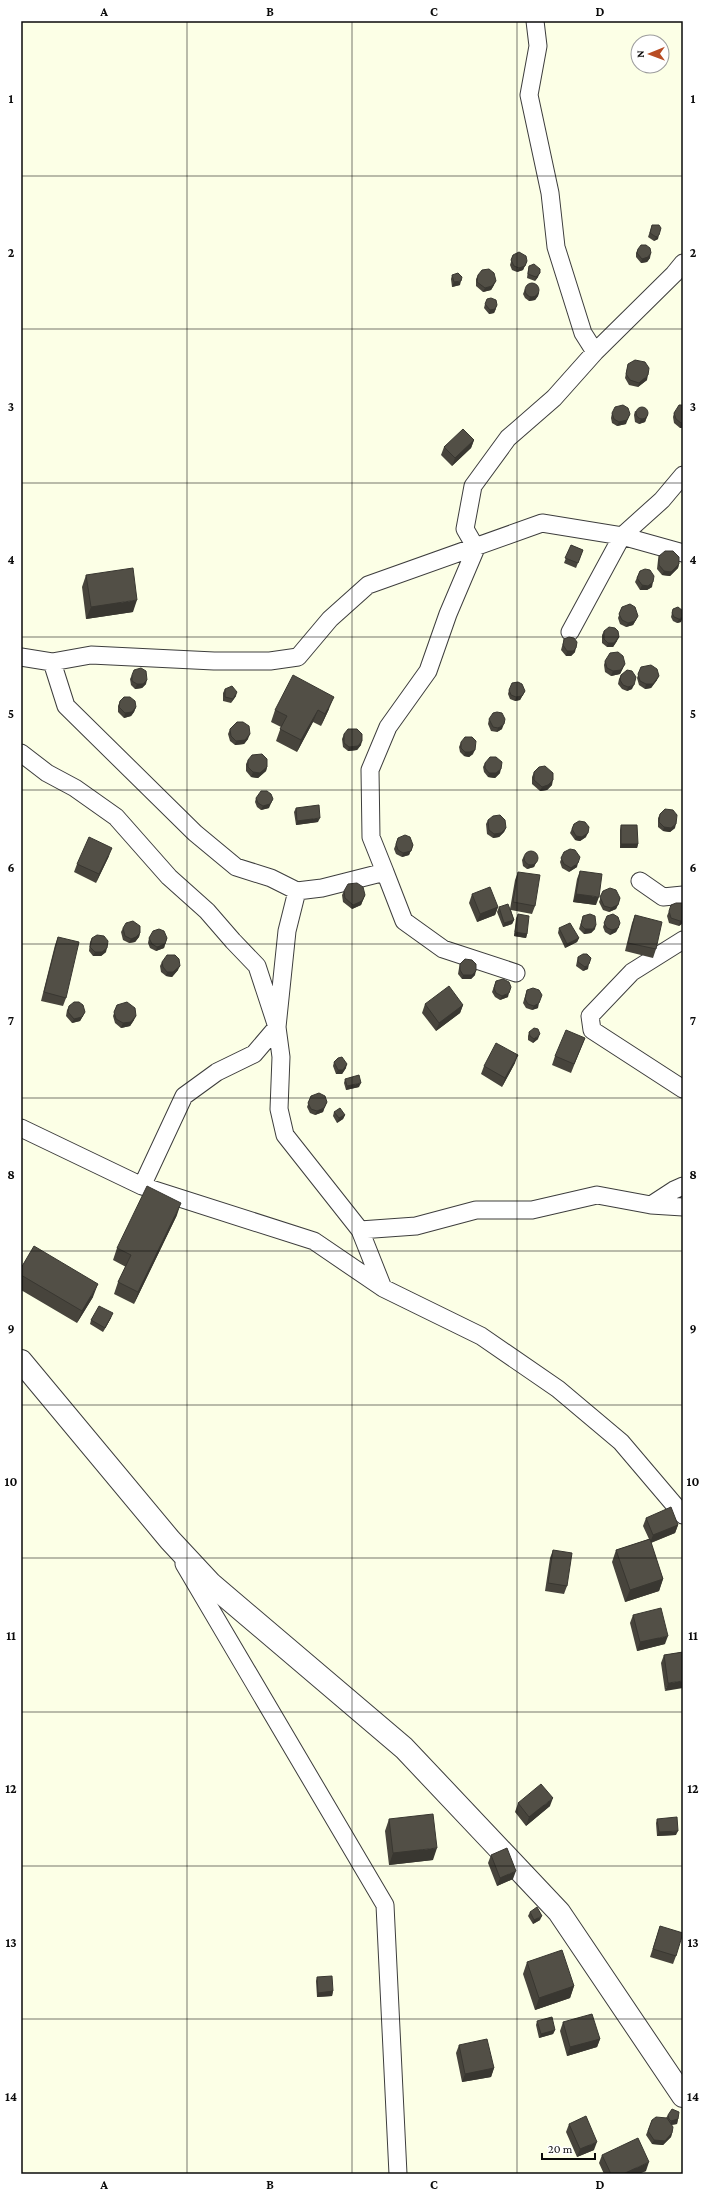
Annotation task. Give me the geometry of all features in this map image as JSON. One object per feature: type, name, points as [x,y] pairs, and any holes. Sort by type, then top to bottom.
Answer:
[{"type":"street","points":[[535,21],[538,46],[529,95],[550,193],[556,247],[583,333],[595,352]]},
{"type":"street","points":[[476,548],[465,529],[473,486],[508,438],[554,398],[595,352],[674,274],[683,262]]},
{"type":"street","points":[[570,632],[622,536],[662,500],[683,475]]},
{"type":"street","points":[[21,657],[52,662],[91,655],[235,661],[270,661],[298,657],[330,619],[368,585],[476,548],[542,523],[622,536],[683,553]]},
{"type":"street","points":[[476,548],[448,614],[428,671],[388,726],[370,770],[371,837],[404,921],[443,949],[516,973]]},
{"type":"street","points":[[52,662],[66,706],[195,833],[236,867],[271,878],[297,891],[322,888],[385,872]]},
{"type":"street","points":[[21,753],[46,773],[75,788],[116,817],[169,877],[207,911],[232,941],[257,966],[277,1027],[281,1057],[279,1109],[285,1135],[360,1230],[383,1288]]},
{"type":"street","points":[[640,881],[663,897],[683,895]]},
{"type":"street","points":[[142,1186],[184,1096],[217,1072],[254,1054],[277,1027],[287,931],[297,891]]},
{"type":"street","points":[[683,940],[632,972],[590,1016],[592,1030],[683,1089]]},
{"type":"street","points":[[21,1128],[142,1186],[314,1241],[383,1288],[481,1336],[558,1389],[621,1442],[683,1515]]},
{"type":"street","points":[[651,1205],[683,1186]]},
{"type":"street","points":[[360,1230],[416,1226],[476,1210],[532,1210],[597,1195],[651,1205],[683,1207]]},
{"type":"street","points":[[21,1361],[170,1540],[211,1584],[404,1748],[559,1912],[683,2096]]},
{"type":"street","points":[[170,1540],[385,1905],[398,2174]]},
{"type":"building","points":[[652,225],[659,225],[661,228],[659,235],[656,237],[650,233]]},
{"type":"building","points":[[641,245],[646,245],[650,248],[651,253],[648,257],[642,259],[637,253]]},
{"type":"building","points":[[519,252],[526,256],[527,261],[525,266],[519,268],[514,266],[511,260],[513,255]]},
{"type":"building","points":[[534,264],[540,269],[540,273],[536,277],[528,274],[529,266]]},
{"type":"building","points":[[489,269],[494,273],[496,281],[492,286],[485,288],[477,282],[478,275],[482,270]]},
{"type":"building","points":[[458,273],[462,277],[461,281],[454,282],[452,275]]},
{"type":"building","points":[[532,283],[537,285],[539,290],[537,295],[532,297],[527,295],[525,290],[527,285]]},
{"type":"building","points":[[491,298],[496,300],[497,305],[495,309],[490,310],[485,304],[487,299]]},
{"type":"building","points":[[635,360],[645,362],[649,368],[648,375],[639,383],[630,380],[626,374],[628,364]]},
{"type":"building","points":[[623,405],[628,408],[630,414],[627,420],[619,422],[614,419],[612,413],[615,407]]},
{"type":"building","points":[[679,405],[683,405],[683,423],[676,419],[674,413]]},
{"type":"building","points":[[640,407],[644,407],[648,413],[644,419],[640,419],[636,415],[636,411]]},
{"type":"building","points":[[463,429],[474,440],[455,458],[444,447]]},
{"type":"building","points":[[571,545],[583,550],[578,563],[565,558]]},
{"type":"building","points":[[665,551],[673,551],[679,557],[679,564],[671,572],[664,571],[659,565],[659,556]]},
{"type":"building","points":[[133,568],[137,600],[91,607],[86,575]]},
{"type":"building","points":[[645,569],[650,570],[654,576],[653,582],[648,586],[642,585],[637,578],[640,571]]},
{"type":"building","points":[[630,604],[635,607],[638,616],[635,621],[628,623],[622,620],[619,614],[622,607]]},
{"type":"building","points":[[678,607],[683,611],[683,617],[679,619],[674,617],[672,613],[673,609]]},
{"type":"building","points":[[609,627],[615,628],[618,631],[619,637],[614,643],[608,643],[604,639],[604,631]]},
{"type":"building","points":[[569,637],[574,638],[577,642],[576,648],[573,651],[567,651],[563,645],[564,639]]},
{"type":"building","points":[[618,652],[623,656],[625,664],[621,670],[613,671],[607,668],[605,661],[610,653]]},
{"type":"building","points":[[651,665],[657,669],[659,676],[653,684],[646,684],[640,681],[638,674],[641,667]]},
{"type":"building","points":[[141,668],[146,671],[147,680],[143,684],[137,684],[132,681],[132,675],[134,670]]},
{"type":"building","points":[[627,670],[632,671],[636,677],[634,685],[628,687],[623,685],[620,680],[621,675]]},
{"type":"building","points":[[293,675],[334,697],[325,714],[318,710],[301,740],[280,729],[287,716],[275,710]]},
{"type":"building","points":[[518,682],[522,684],[525,691],[522,696],[516,697],[511,695],[509,690],[512,683]]},
{"type":"building","points":[[232,686],[237,692],[233,699],[225,697],[225,689]]},
{"type":"building","points":[[124,697],[130,697],[135,701],[136,707],[132,712],[125,713],[119,707],[120,701]]},
{"type":"building","points":[[493,713],[502,713],[505,719],[504,724],[498,728],[493,727],[489,719]]},
{"type":"building","points":[[237,722],[243,722],[249,726],[250,734],[245,740],[236,741],[231,736],[230,729]]},
{"type":"building","points":[[348,729],[357,729],[362,734],[362,741],[358,746],[349,747],[344,743],[344,734]]},
{"type":"building","points":[[465,737],[472,737],[476,741],[475,750],[465,752],[461,748],[461,742]]},
{"type":"building","points":[[262,754],[267,759],[267,767],[260,773],[253,772],[248,767],[248,760],[252,755]]},
{"type":"building","points":[[490,757],[496,757],[502,762],[501,769],[496,773],[489,773],[485,768],[485,763]]},
{"type":"building","points":[[545,766],[553,773],[553,780],[548,785],[542,787],[534,780],[534,772],[539,767]]},
{"type":"building","points":[[261,791],[267,791],[271,794],[273,799],[270,804],[263,806],[258,803],[256,798]]},
{"type":"building","points":[[319,805],[320,818],[297,821],[296,808]]},
{"type":"building","points":[[665,809],[673,810],[677,815],[676,824],[671,828],[664,827],[659,822],[660,814]]},
{"type":"building","points":[[500,815],[505,820],[506,828],[501,833],[494,834],[489,830],[488,820],[493,816]]},
{"type":"building","points":[[579,821],[585,822],[589,827],[588,833],[582,837],[576,836],[572,829],[574,824]]},
{"type":"building","points":[[621,825],[637,825],[638,844],[621,844]]},
{"type":"building","points":[[405,835],[410,837],[413,845],[411,851],[403,853],[398,850],[396,844],[398,838]]},
{"type":"building","points":[[89,837],[112,848],[99,874],[77,864]]},
{"type":"building","points":[[570,849],[575,850],[580,857],[578,863],[571,868],[564,864],[561,858],[564,852]]},
{"type":"building","points":[[531,851],[536,853],[538,858],[536,863],[531,865],[526,863],[524,858],[526,853]]},
{"type":"building","points":[[580,871],[602,874],[599,897],[576,894]]},
{"type":"building","points":[[518,872],[540,875],[535,906],[513,902]]},
{"type":"building","points":[[357,883],[363,887],[365,895],[362,901],[353,905],[345,898],[344,891],[348,884]]},
{"type":"building","points":[[490,887],[498,907],[480,914],[472,894]]},
{"type":"building","points":[[610,888],[616,890],[620,898],[618,905],[611,908],[604,906],[600,897],[603,891]]},
{"type":"building","points":[[676,903],[683,904],[683,919],[680,921],[671,918],[669,911],[671,905]]},
{"type":"building","points":[[508,904],[514,920],[504,923],[499,907]]},
{"type":"building","points":[[518,914],[529,916],[527,934],[515,932]]},
{"type":"building","points":[[590,914],[595,916],[596,925],[593,929],[585,929],[581,925],[583,916]]},
{"type":"building","points":[[613,914],[618,917],[620,923],[618,928],[612,930],[607,928],[604,923],[607,916]]},
{"type":"building","points":[[635,915],[662,922],[656,949],[628,943]]},
{"type":"building","points":[[133,921],[140,926],[140,933],[131,939],[125,936],[123,928],[126,923]]},
{"type":"building","points":[[570,923],[579,938],[567,944],[559,928]]},
{"type":"building","points":[[159,929],[164,931],[167,938],[165,944],[157,947],[152,944],[149,938],[153,931]]},
{"type":"building","points":[[97,935],[104,936],[108,941],[107,948],[102,952],[95,952],[90,947],[92,938]]},
{"type":"building","points":[[58,937],[79,942],[66,998],[44,992]]},
{"type":"building","points":[[583,954],[587,954],[591,958],[589,964],[585,967],[578,962],[578,957]]},
{"type":"building","points":[[167,955],[175,955],[179,959],[180,966],[173,972],[167,972],[163,967],[162,962]]},
{"type":"building","points":[[465,959],[472,960],[476,964],[476,971],[472,975],[463,975],[460,970],[460,964]]},
{"type":"building","points":[[503,979],[509,982],[511,987],[509,993],[502,996],[496,993],[494,988],[496,981]]},
{"type":"building","points":[[449,986],[463,1005],[439,1023],[425,1004]]},
{"type":"building","points":[[533,988],[539,990],[542,995],[539,1003],[534,1006],[528,1004],[525,999],[527,990]]},
{"type":"building","points":[[74,1002],[79,1002],[83,1005],[85,1012],[82,1017],[74,1019],[68,1012],[69,1006]]},
{"type":"building","points":[[127,1002],[135,1008],[136,1016],[131,1022],[123,1023],[116,1019],[114,1012],[117,1005]]},
{"type":"building","points":[[534,1028],[538,1029],[540,1034],[534,1039],[530,1036],[529,1032]]},
{"type":"building","points":[[566,1030],[585,1038],[574,1064],[555,1056]]},
{"type":"building","points":[[496,1043],[518,1055],[505,1078],[484,1066]]},
{"type":"building","points":[[342,1057],[347,1064],[343,1070],[338,1070],[334,1062],[338,1058]]},
{"type":"building","points":[[359,1075],[361,1083],[347,1086],[345,1079]]},
{"type":"building","points":[[319,1093],[325,1096],[327,1102],[324,1108],[317,1111],[311,1109],[308,1103],[311,1096]]},
{"type":"building","points":[[340,1108],[345,1115],[339,1118],[334,1112]]},
{"type":"building","points":[[147,1186],[181,1203],[138,1292],[118,1282],[131,1255],[117,1248]]},
{"type":"building","points":[[34,1246],[98,1284],[82,1311],[21,1275],[21,1268]]},
{"type":"building","points":[[99,1306],[113,1313],[105,1328],[91,1320]]},
{"type":"building","points":[[671,1507],[678,1525],[653,1535],[646,1518]]},
{"type":"building","points":[[650,1539],[663,1579],[630,1590],[616,1550]]},
{"type":"building","points":[[553,1550],[572,1553],[567,1586],[548,1583]]},
{"type":"building","points":[[661,1608],[668,1636],[640,1642],[633,1615]]},
{"type":"building","points":[[683,1652],[683,1681],[668,1683],[664,1655]]},
{"type":"building","points":[[541,1784],[553,1798],[529,1817],[518,1803]]},
{"type":"building","points":[[433,1814],[437,1848],[393,1853],[389,1819]]},
{"type":"building","points":[[677,1817],[678,1831],[659,1832],[657,1819]]},
{"type":"building","points":[[507,1848],[516,1871],[500,1878],[491,1855]]},
{"type":"building","points":[[537,1907],[542,1916],[534,1920],[530,1912]]},
{"type":"building","points":[[660,1926],[683,1933],[676,1956],[653,1949]]},
{"type":"building","points":[[562,1950],[574,1986],[539,1998],[527,1962]]},
{"type":"building","points":[[332,1976],[333,1991],[318,1993],[317,1977]]},
{"type":"building","points":[[592,2014],[600,2039],[570,2047],[563,2022]]},
{"type":"building","points":[[552,2017],[555,2030],[541,2034],[537,2021]]},
{"type":"building","points":[[487,2039],[494,2068],[465,2074],[459,2045]]},
{"type":"building","points":[[672,2109],[679,2112],[678,2119],[671,2121],[668,2115]]},
{"type":"building","points":[[586,2116],[597,2142],[580,2149],[569,2124]]},
{"type":"building","points":[[656,2117],[667,2118],[673,2127],[672,2133],[665,2141],[654,2140],[648,2131],[652,2120]]},
{"type":"building","points":[[638,2138],[649,2162],[623,2174],[611,2174],[602,2155]]}]
